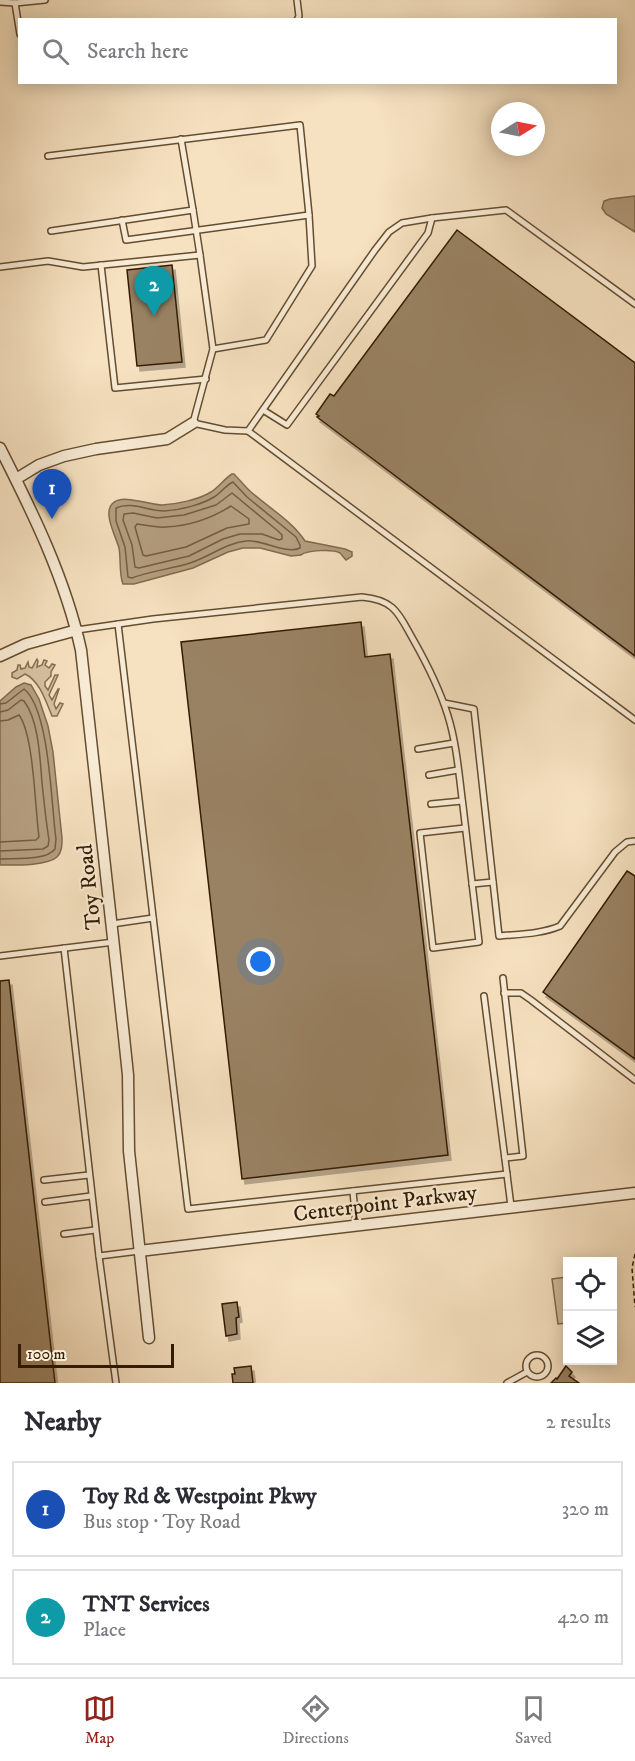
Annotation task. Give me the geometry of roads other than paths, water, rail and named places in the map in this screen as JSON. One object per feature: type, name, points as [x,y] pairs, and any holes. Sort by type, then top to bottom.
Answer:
[{"type":"street","points":[[16,479],[39,465],[64,456],[167,439],[193,423]]},
{"type":"street","name":"Toy Road","points":[[0,448],[47,546],[76,630],[85,675],[128,1075],[129,1151],[149,1338]]},
{"type":"street","points":[[0,656],[26,644],[76,630]]},
{"type":"street","name":"Centerpoint Parkway","points":[[139,1251],[635,1193]]},
{"type":"lane","points":[[0,2],[45,0]]},
{"type":"lane","points":[[297,0],[298,18]]},
{"type":"lane","points":[[15,3],[18,22]]},
{"type":"lane","points":[[48,156],[300,125],[312,266],[266,340],[213,349]]},
{"type":"lane","points":[[181,139],[213,349],[193,423],[225,430],[248,431],[635,720]]},
{"type":"lane","points":[[51,231],[193,210]]},
{"type":"lane","points":[[248,431],[389,232],[402,223],[506,210],[635,304]]},
{"type":"lane","points":[[123,220],[126,240],[309,215]]},
{"type":"lane","points":[[263,410],[287,425],[428,233],[432,218]]},
{"type":"lane","points":[[0,267],[48,261],[83,267],[200,255]]},
{"type":"lane","points":[[101,265],[115,388],[206,379]]},
{"type":"lane","points":[[76,630],[353,598],[376,599],[391,605],[398,612],[422,656],[444,704],[454,743],[462,801],[479,942],[433,948],[420,833],[465,828]]},
{"type":"lane","points":[[118,624],[188,1209],[507,1174]]},
{"type":"lane","points":[[444,704],[474,709],[500,936],[550,931],[560,926],[615,852],[627,842],[635,841]]},
{"type":"lane","points":[[418,748],[454,743]]},
{"type":"lane","points":[[429,775],[458,770]]},
{"type":"lane","points":[[431,804],[462,801]]},
{"type":"lane","points":[[472,884],[493,882]]},
{"type":"lane","points":[[112,924],[153,918]]},
{"type":"lane","points":[[0,956],[114,942]]},
{"type":"lane","points":[[64,948],[88,1175],[116,1383]]},
{"type":"lane","points":[[503,978],[523,1156],[505,1158]]},
{"type":"lane","points":[[504,993],[521,993],[635,1080]]},
{"type":"lane","points":[[484,996],[511,1206]]},
{"type":"lane","points":[[44,1180],[88,1175]]},
{"type":"lane","points":[[353,1191],[356,1225]]},
{"type":"lane","points":[[45,1202],[91,1196]]},
{"type":"lane","points":[[63,1234],[95,1230]]},
{"type":"lane","points":[[99,1256],[139,1251]]},
{"type":"lane","points":[[533,1355],[541,1355],[547,1360],[548,1370],[543,1376],[536,1377],[527,1372],[527,1360],[533,1355]]},
{"type":"lane","points":[[507,1383],[527,1372]]},
{"type":"water","points":[[635,196],[635,232],[606,214],[602,208],[604,201]]},
{"type":"water","points":[[232,474],[287,521],[305,541],[345,549],[352,552],[352,556],[346,560],[337,552],[314,551],[291,556],[260,548],[243,548],[228,552],[193,568],[134,584],[123,584],[119,548],[109,519],[112,504],[122,500],[136,500],[157,505],[187,501],[211,492]]},
{"type":"water","points":[[24,683],[31,685],[39,699],[48,726],[53,752],[62,846],[57,857],[46,862],[0,865],[0,701]]},
{"type":"place","name":"TNT Services","points":[[154,316]]},
{"type":"place","name":"Toy Rd & Westpoint Pkwy","points":[[52,519]]}]
